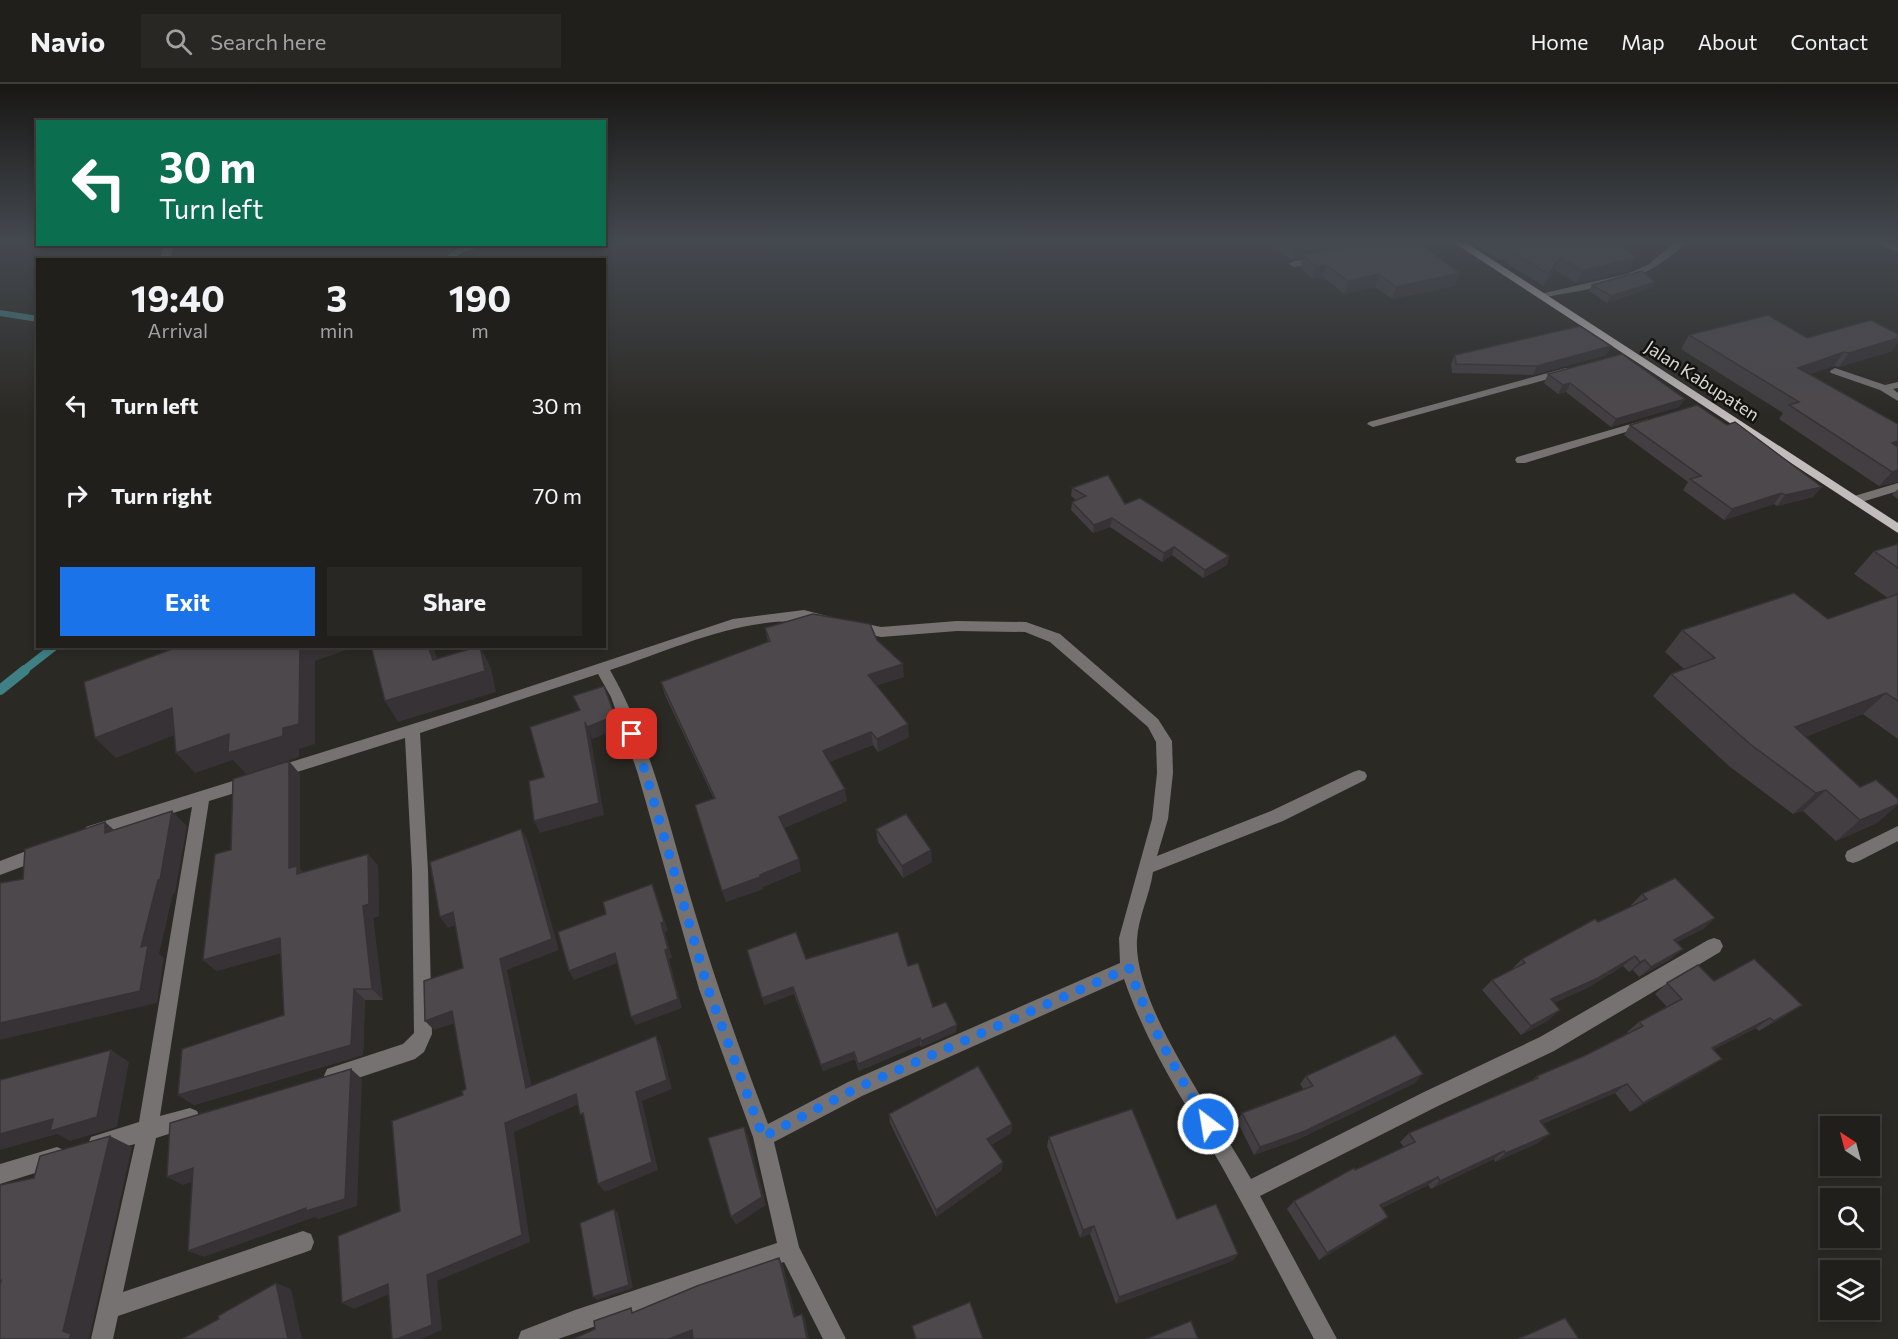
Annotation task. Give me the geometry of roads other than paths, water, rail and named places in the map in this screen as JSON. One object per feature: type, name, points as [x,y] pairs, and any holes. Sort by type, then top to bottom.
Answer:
[{"type":"main road","name":"Jalan Kabupaten","points":[[1549,301],[1624,355],[1701,406],[1855,500],[1898,529]]},
{"type":"street","points":[[1373,424],[1573,369]]},
{"type":"street","points":[[1835,371],[1884,388],[1898,398]]},
{"type":"street","points":[[1884,388],[1898,385]]},
{"type":"street","points":[[1521,460],[1663,418]]},
{"type":"street","points":[[1855,500],[1898,487]]},
{"type":"street","points":[[76,838],[602,668],[738,621],[804,615],[881,632],[957,626],[1026,627],[1055,638],[1095,670],[1153,723],[1164,741],[1165,773],[1160,819],[1128,938],[1129,968],[1143,1008],[1176,1071],[1247,1192],[1326,1339]]},
{"type":"street","points":[[602,668],[618,697],[645,771],[708,989],[763,1137],[781,1207],[789,1250],[835,1339]]},
{"type":"street","points":[[312,1083],[408,1052],[417,1045],[423,1034],[420,870],[412,729]]},
{"type":"street","points":[[1145,868],[1277,816],[1359,776]]},
{"type":"street","points":[[102,1339],[148,1130],[202,797]]},
{"type":"street","points":[[1853,856],[1898,833]]},
{"type":"street","points":[[0,868],[54,847]]},
{"type":"street","points":[[1247,1192],[1431,1099],[1547,1044],[1714,946]]},
{"type":"street","points":[[763,1137],[855,1089],[1129,968]]},
{"type":"street","points":[[0,1174],[213,1111]]},
{"type":"street","points":[[109,1308],[303,1242]]},
{"type":"street","points":[[530,1339],[789,1250]]},
{"type":"waterway","points":[[0,313],[36,319]]},
{"type":"waterway","points":[[23,671],[52,648]]},
{"type":"waterway","points":[[0,690],[25,670]]}]
